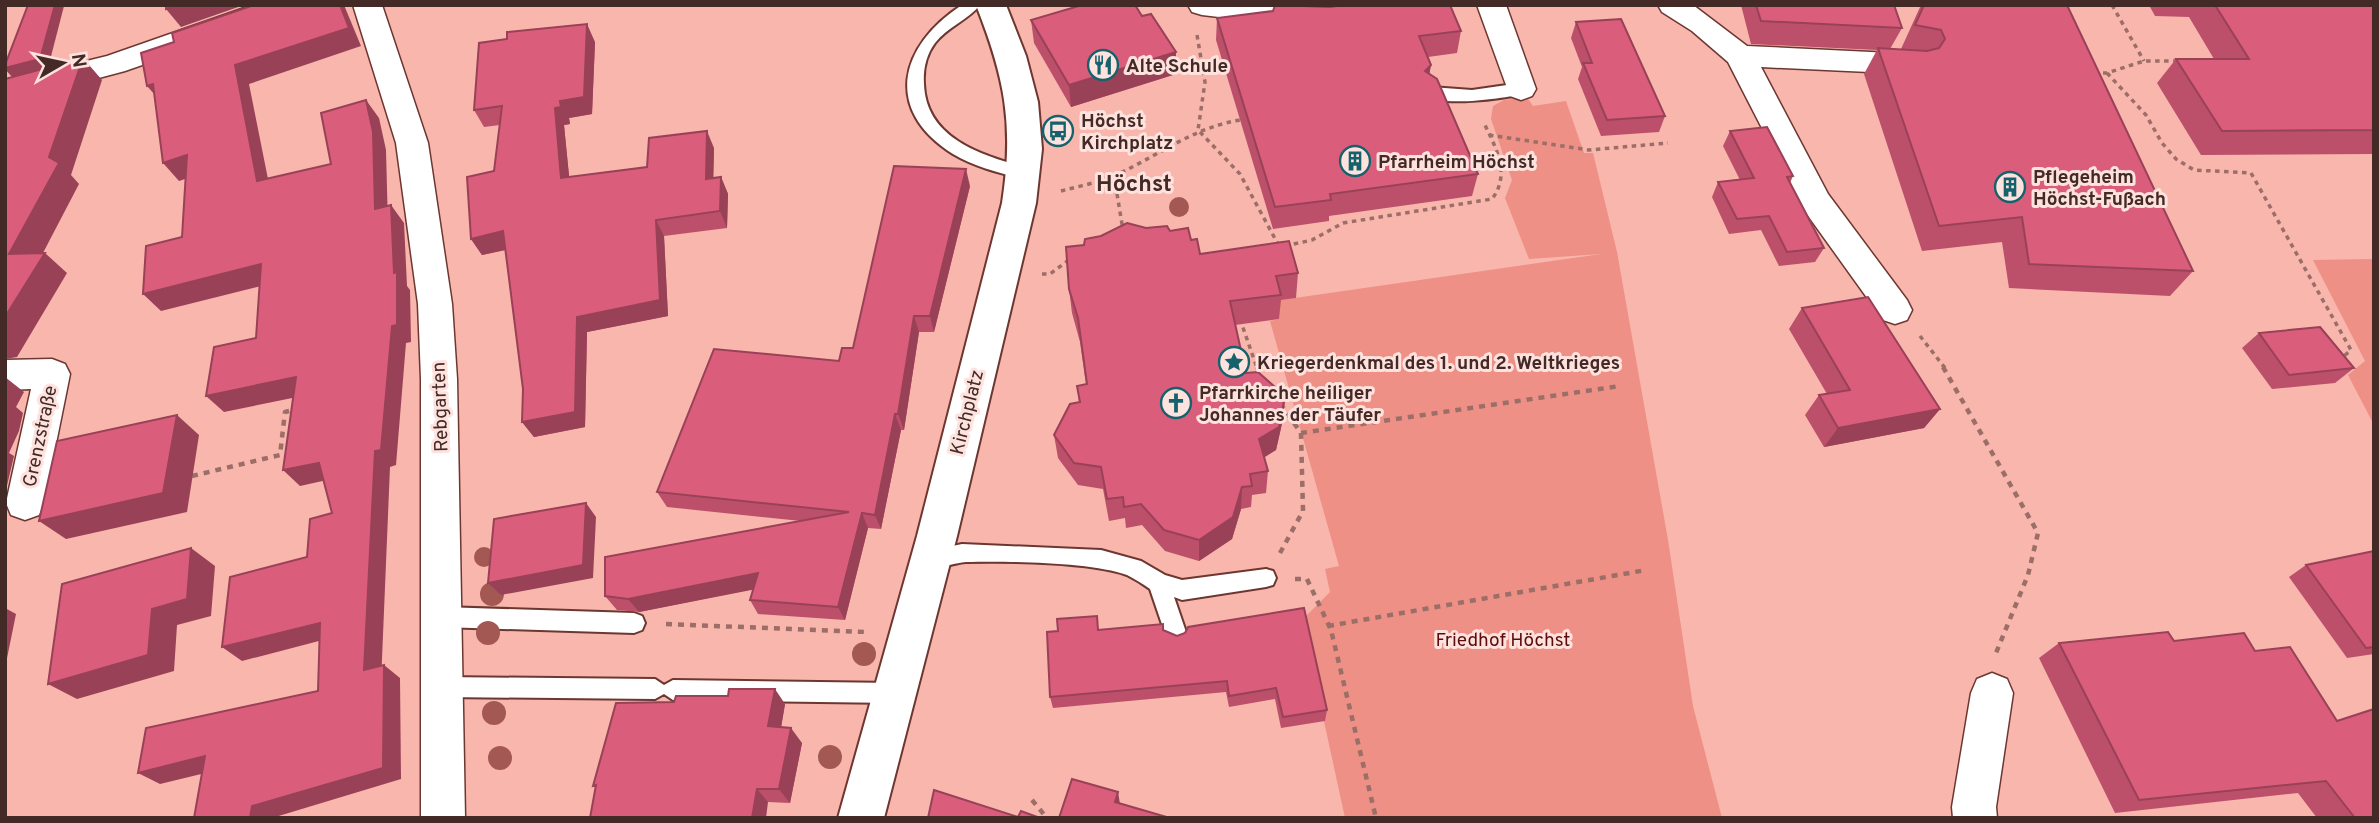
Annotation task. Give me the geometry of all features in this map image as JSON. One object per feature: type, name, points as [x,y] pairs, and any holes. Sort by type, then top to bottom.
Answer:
[{"type":"main road","name":"Kirchplatz","points":[[861,818],[931,559],[1040,183],[1011,52],[991,5]]},
{"type":"street","points":[[5,92],[114,64],[284,5]]},
{"type":"street","name":"Rebgarten","points":[[367,5],[412,143],[435,304],[439,379],[443,818]]},
{"type":"street","points":[[1491,5],[1521,89]]},
{"type":"street","points":[[1672,5],[1702,24],[1740,56],[1816,201],[1895,310]]},
{"type":"street","points":[[1197,16],[1263,9],[1327,17]]},
{"type":"street","points":[[1740,56],[1912,64]]},
{"type":"street","name":"Grenzstraße","points":[[5,375],[52,374],[24,503]]},
{"type":"street","points":[[1975,818],[1974,807],[1992,694]]},
{"type":"lane","points":[[973,5],[947,21],[926,44],[915,75],[917,100],[933,130],[957,149],[1040,183]]},
{"type":"lane","points":[[1431,93],[1472,96],[1521,89]]},
{"type":"lane","points":[[931,559],[962,553],[1101,559],[1135,568],[1159,583],[1182,590],[1266,578]]},
{"type":"lane","points":[[1159,583],[1176,635]]},
{"type":"lane","points":[[442,617],[634,623]]},
{"type":"lane","points":[[443,687],[895,693]]},
{"type":"path","points":[[2112,5],[2144,61]]},
{"type":"path","points":[[1197,16],[1198,36],[1205,65],[1206,91],[1198,130]]},
{"type":"path","points":[[2093,73],[2107,73],[2144,61],[2182,61]]},
{"type":"path","points":[[2107,73],[2146,115],[2162,143],[2176,159],[2194,170],[2251,173],[2351,350],[2344,356]]},
{"type":"path","points":[[1269,252],[1312,240],[1343,223],[1492,199],[1504,182],[1502,167],[1472,96]]},
{"type":"path","points":[[1040,183],[1114,176],[1198,130],[1223,122],[1253,118]]},
{"type":"path","points":[[1198,130],[1240,174],[1280,247]]},
{"type":"path","points":[[1489,135],[1589,150],[1668,143]]},
{"type":"path","points":[[1114,176],[1123,234]]},
{"type":"path","points":[[1036,274],[1050,274],[1072,258]]},
{"type":"path","points":[[1895,310],[1923,339],[1950,375],[2038,533],[2039,544],[1993,661],[1992,694]]},
{"type":"path","points":[[1237,312],[1259,376],[1266,385]]},
{"type":"path","points":[[1301,433],[1619,386]]},
{"type":"path","points":[[1280,404],[1301,433],[1303,511],[1266,578],[1307,579],[1328,626],[1376,818]]},
{"type":"path","points":[[192,476],[280,454],[285,412],[310,406]]},
{"type":"path","points":[[1328,626],[1646,570]]},
{"type":"path","points":[[634,623],[878,632]]},
{"type":"path","points":[[1032,800],[1047,818]]},
{"type":"green space","name":"Friedhof Höchst","points":[[1527,97],[1533,106],[1566,101],[1584,153],[1593,153],[1617,252],[1668,540],[1693,706],[1722,818],[1345,818],[1302,620],[1330,592],[1325,569],[1339,566],[1270,321],[1279,319],[1274,301],[1601,254],[1529,259],[1505,198],[1512,180],[1491,119],[1493,106],[1504,100]]},
{"type":"green space","points":[[2374,259],[2374,425],[2348,375],[2365,361],[2313,260]]},
{"type":"building","points":[[28,5],[55,5],[40,59],[5,68],[5,65]]},
{"type":"building","points":[[254,5],[340,5],[349,28],[235,65],[257,181],[331,164],[321,113],[366,100],[373,132],[375,209],[391,205],[394,273],[397,272],[397,325],[392,326],[381,450],[375,451],[364,670],[384,665],[383,768],[252,806],[250,818],[194,818],[205,756],[138,773],[146,728],[318,691],[320,623],[222,647],[230,577],[307,557],[310,519],[332,513],[319,463],[283,470],[296,377],[206,396],[214,347],[256,338],[261,264],[143,294],[146,246],[182,237],[187,155],[163,163],[153,84],[147,86],[141,53],[174,42],[172,33]]},
{"type":"building","name":"Alte Schule","points":[[1082,5],[1135,5],[1142,16],[1151,14],[1176,52],[1069,85],[1031,20]]},
{"type":"building","points":[[1275,5],[1450,5],[1461,31],[1419,36],[1431,65],[1425,71],[1437,79],[1478,174],[1330,194],[1331,200],[1275,207],[1217,18],[1273,11]]},
{"type":"building","points":[[1756,5],[1894,5],[1902,28],[1761,21]]},
{"type":"building","name":"Pflegeheim Höchst-Fußach","points":[[1924,5],[2067,5],[2193,271],[2029,264],[2022,217],[1939,226],[1878,48],[1927,51],[1939,48],[1945,39],[1941,30],[1915,25]]},
{"type":"building","points":[[2215,5],[2374,5],[2374,130],[2222,131],[2176,59],[2249,59]]},
{"type":"building","points":[[1621,19],[1665,116],[1607,120],[1583,63],[1592,63],[1576,22]]},
{"type":"building","points":[[587,24],[584,97],[560,101],[561,107],[555,108],[561,178],[647,167],[649,138],[707,131],[706,179],[721,177],[720,211],[656,220],[660,300],[577,317],[575,412],[522,422],[523,389],[503,231],[471,239],[467,177],[494,171],[502,106],[474,110],[479,43],[507,39],[507,32]]},
{"type":"building","points":[[83,58],[49,157],[59,163],[9,254],[45,253],[5,317],[5,79]]},
{"type":"building","points":[[1767,127],[1793,176],[1787,177],[1824,248],[1787,252],[1769,216],[1737,219],[1718,182],[1754,178],[1730,131]]},
{"type":"building","points":[[894,166],[966,169],[930,316],[914,316],[898,414],[895,414],[875,515],[862,513],[838,607],[750,600],[758,573],[628,599],[605,596],[605,557],[849,512],[657,492],[714,349],[839,361],[842,348],[853,348]]},
{"type":"building","name":"Pfarrkirche heiliger Johannes der Täufer","points":[[1127,223],[1146,228],[1167,226],[1170,231],[1188,228],[1191,240],[1197,239],[1200,254],[1289,241],[1298,273],[1276,276],[1281,295],[1230,301],[1246,373],[1258,372],[1285,396],[1279,427],[1259,439],[1268,471],[1250,474],[1252,486],[1242,487],[1233,517],[1199,540],[1164,530],[1141,504],[1124,507],[1123,497],[1107,499],[1101,467],[1074,463],[1054,435],[1070,404],[1080,402],[1077,386],[1087,384],[1078,318],[1069,289],[1066,247],[1084,245],[1085,239],[1101,236]]},
{"type":"building","points":[[1868,297],[1940,409],[1838,428],[1819,395],[1850,390],[1802,308]]},
{"type":"building","points":[[2320,327],[2354,368],[2289,375],[2259,333]]},
{"type":"building","points":[[177,415],[163,493],[39,521],[57,441]]},
{"type":"building","points":[[586,503],[583,565],[488,583],[494,519]]},
{"type":"building","points":[[191,548],[187,599],[152,609],[148,655],[48,684],[62,584]]},
{"type":"building","points":[[2374,551],[2374,647],[2366,648],[2306,565]]},
{"type":"building","points":[[1304,608],[1327,710],[1283,717],[1276,688],[1229,696],[1227,681],[1050,697],[1047,632],[1058,631],[1057,619],[1097,616],[1098,630],[1163,624],[1163,630],[1177,636],[1185,633],[1188,627]]},
{"type":"building","points":[[2168,632],[2174,641],[2244,633],[2255,651],[2290,647],[2337,721],[2374,709],[2374,818],[2355,818],[2326,781],[2139,800],[2059,643]]},
{"type":"building","points":[[729,689],[775,689],[768,726],[791,728],[779,789],[757,789],[752,818],[590,818],[596,785],[593,786],[616,703],[674,702],[676,696],[728,696]]},
{"type":"building","points":[[1072,779],[1118,792],[1115,802],[1170,818],[1059,818]]},
{"type":"building","points":[[934,790],[1018,817],[1021,811],[1040,818],[928,818]]},
{"type":"place","name":"Alte Schule","points":[[1103,65]]},
{"type":"place","name":"Höchst Kirchplatz","points":[[1058,131]]},
{"type":"place","name":"Pfarrheim Höchst","points":[[1355,161]]},
{"type":"place","name":"Pflegeheim Höchst-Fußach","points":[[2010,187]]},
{"type":"place","name":"Kriegerdenkmal des 1. und 2. Weltkrieges","points":[[1234,362]]},
{"type":"place","name":"Pfarrkirche heiliger Johannes der Täufer","points":[[1176,403]]},
{"type":"district","name":"Höchst","points":[[1134,183]]}]
